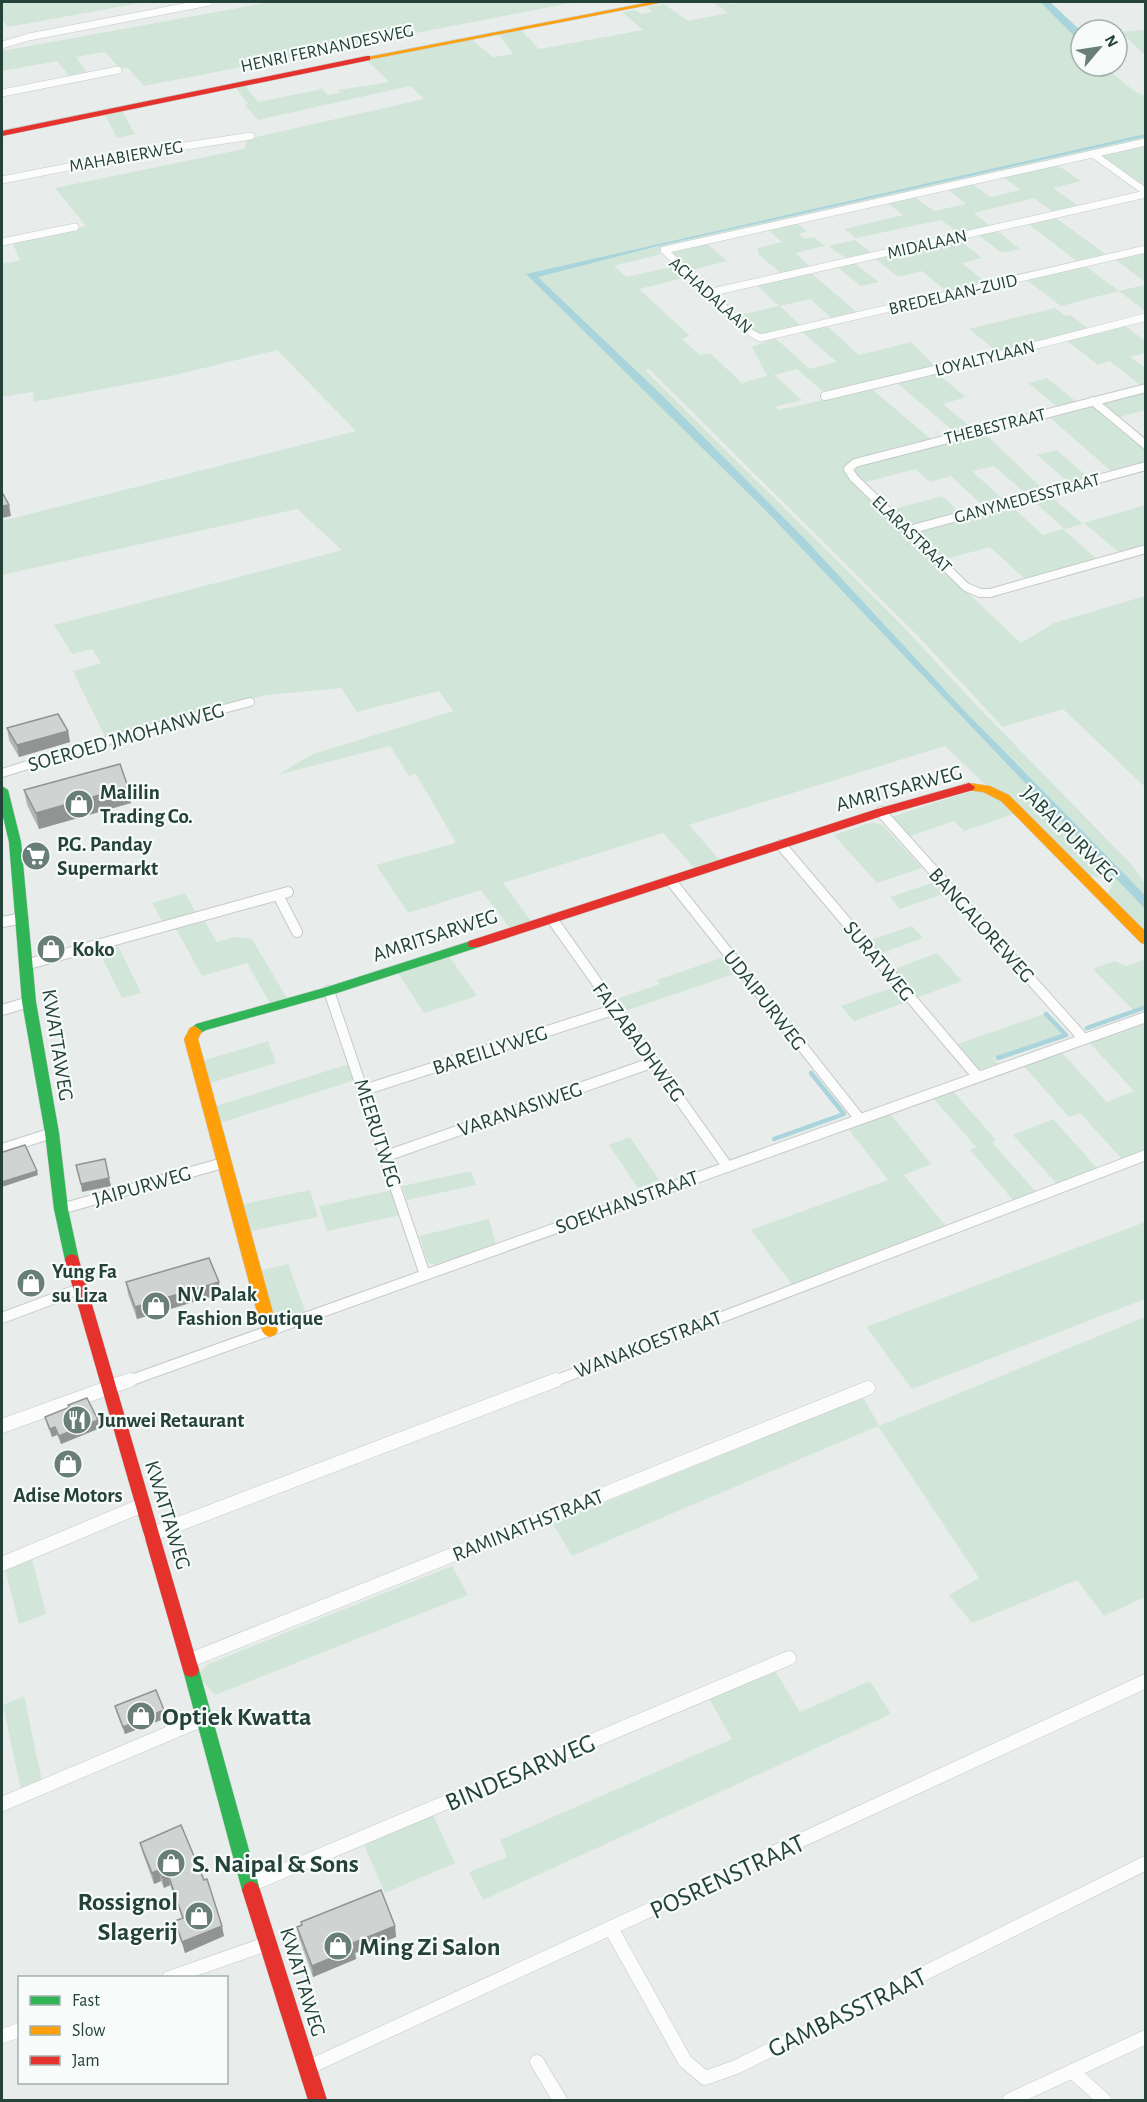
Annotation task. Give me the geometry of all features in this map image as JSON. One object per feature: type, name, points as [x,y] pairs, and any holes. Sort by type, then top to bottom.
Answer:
[{"type":"street","points":[[2,45],[29,37],[208,2]]},
{"type":"street","name":"HENRI FERNANDESWEG","points":[[2,134],[392,53],[660,2]]},
{"type":"street","points":[[2,93],[118,70]]},
{"type":"street","name":"MAHABIERWEG","points":[[2,180],[139,153],[251,136]]},
{"type":"street","points":[[1093,154],[1146,142]]},
{"type":"street","points":[[1093,154],[1146,193]]},
{"type":"street","name":"ACHADALAAN","points":[[760,338],[751,333],[664,250],[1093,154]]},
{"type":"street","name":"MIDALAAN","points":[[708,293],[1146,193]]},
{"type":"street","points":[[2,242],[75,227]]},
{"type":"street","name":"BREDELAAN-ZUID","points":[[760,338],[1146,249]]},
{"type":"street","name":"LOYALTYLAAN","points":[[825,396],[1146,317]]},
{"type":"street","name":"THEBESTRAAT","points":[[848,469],[855,463],[1146,388]]},
{"type":"street","points":[[1093,401],[1146,445]]},
{"type":"street","name":"GANYMEDESSTRAAT","points":[[909,530],[1146,466]]},
{"type":"street","name":"ELARASTRAAT","points":[[848,469],[854,478],[966,587],[980,593],[990,593],[1146,549]]},
{"type":"street","name":"SOEROED JMOHANWEG","points":[[2,773],[122,736],[250,702]]},
{"type":"street","name":"AMRITSARWEG","points":[[270,1331],[191,1039],[195,1031],[201,1027],[329,991],[881,812],[969,787],[986,789]]},
{"type":"street","name":"JABALPURWEG","points":[[986,789],[1005,798],[1146,940]]},
{"type":"street","name":"KWATTAWEG","points":[[2,790],[15,842],[24,918],[28,1002],[52,1133],[61,1209],[79,1288],[188,1661],[250,1885],[318,2100]]},
{"type":"street","name":"BANGALOREWEG","points":[[881,812],[1083,1038]]},
{"type":"street","name":"SURATWEG","points":[[781,845],[977,1076]]},
{"type":"street","name":"UDAIPURWEG","points":[[671,881],[859,1118]]},
{"type":"street","points":[[25,965],[283,893],[297,932]]},
{"type":"street","points":[[2,922],[24,918]]},
{"type":"street","name":"FAIZABADHWEG","points":[[552,919],[727,1166]]},
{"type":"street","name":"MEERUTWEG","points":[[329,991],[425,1275]]},
{"type":"street","points":[[2,1010],[28,1002]]},
{"type":"street","name":"BAREILLYWEG","points":[[364,1090],[616,1009]]},
{"type":"street","name":"SOEKHANSTRAAT","points":[[2,1426],[1146,1017]]},
{"type":"street","name":"VARANASIWEG","points":[[386,1156],[654,1062]]},
{"type":"street","points":[[2,1149],[52,1133]]},
{"type":"street","name":"WANAKOESTRAAT","points":[[150,1534],[1146,1155]]},
{"type":"street","name":"JAIPURWEG","points":[[61,1209],[223,1163]]},
{"type":"street","points":[[2,1318],[79,1288]]},
{"type":"street","name":"RAMINATHSTRAAT","points":[[188,1661],[868,1388]]},
{"type":"street","points":[[2,1564],[143,1505]]},
{"type":"street","name":"BINDESARWEG","points":[[250,1885],[789,1659]]},
{"type":"street","name":"POSRENSTRAAT","points":[[307,2068],[612,1930],[702,1886],[1146,1681]]},
{"type":"street","points":[[2,1804],[203,1719]]},
{"type":"street","name":"GAMBASSTRAAT","points":[[612,1930],[685,2061],[705,2078],[736,2067],[1146,1863]]},
{"type":"street","points":[[172,1976],[269,1942]]},
{"type":"street","points":[[2,2036],[18,2031]]},
{"type":"street","points":[[1010,2100],[1146,2037]]},
{"type":"street","points":[[537,2062],[560,2100]]},
{"type":"street","points":[[1072,2071],[1104,2100]]},
{"type":"green space","points":[[2,2],[146,2],[8,27],[2,19]]},
{"type":"green space","points":[[271,2],[576,2],[144,86],[128,68],[120,69],[105,52],[76,57],[89,75],[71,78],[57,61],[2,71],[2,51]]},
{"type":"green space","points":[[712,2],[731,4],[745,2],[1040,2],[1069,31],[1069,78],[1118,78],[1134,91],[1145,96],[1145,134],[527,274],[767,512],[1145,909],[1145,934],[1108,893],[1112,886],[1103,878],[1090,876],[989,788],[945,746],[689,825],[724,865],[699,873],[663,833],[503,883],[533,924],[512,931],[481,890],[408,913],[376,865],[456,843],[416,774],[409,776],[390,746],[277,775],[313,754],[453,711],[439,691],[357,712],[341,688],[266,695],[106,739],[73,671],[101,663],[92,649],[72,654],[54,625],[342,550],[297,509],[2,575],[2,521],[356,431],[277,350],[171,376],[34,402],[33,392],[2,397],[2,264],[20,260],[12,242],[86,226],[55,188],[244,149],[247,139],[424,99],[410,86],[258,120],[245,105],[248,104],[235,87],[245,85],[258,102],[322,89],[328,95],[340,93],[338,90],[390,82],[366,60],[471,39],[493,57],[513,54],[498,34],[521,30],[539,49],[643,30],[622,12],[635,10],[641,14],[652,12],[647,7],[664,4],[688,21],[728,13]]},
{"type":"green space","points":[[1146,30],[1145,55],[1129,40],[1129,31]]},
{"type":"green space","points":[[122,111],[135,134],[117,138],[105,115]]},
{"type":"green space","points":[[1145,137],[1145,141],[664,248],[660,250],[661,254],[614,266],[626,277],[675,266],[688,277],[639,289],[690,336],[682,339],[700,355],[710,353],[742,383],[767,376],[752,347],[775,338],[810,369],[837,362],[802,332],[827,326],[859,355],[911,342],[936,367],[827,395],[797,369],[774,375],[802,400],[775,407],[779,410],[872,389],[932,440],[844,468],[949,575],[1021,643],[1054,623],[1145,596],[1145,787],[1063,709],[1003,727],[915,633],[649,369],[645,370],[898,621],[976,705],[1133,866],[1145,884],[1145,895],[957,703],[805,539],[666,399],[537,276],[658,246]]},
{"type":"green space","points":[[1145,144],[1145,189],[1097,155]]},
{"type":"green space","points":[[1057,165],[1081,181],[1053,188],[1080,207],[1054,213],[1034,198],[974,213],[991,227],[960,234],[941,220],[856,238],[844,229],[903,215],[886,202],[912,195],[934,211],[966,204],[947,189],[971,183],[990,197],[1021,190],[1003,177]]},
{"type":"green space","points":[[1053,216],[1108,256],[1079,263],[1026,222]]},
{"type":"green space","points":[[795,222],[807,231],[799,234],[805,239],[814,237],[825,246],[795,253],[812,268],[783,275],[758,254],[758,248],[782,242],[766,228]]},
{"type":"green space","points":[[995,229],[1020,249],[1002,253],[977,234]]},
{"type":"green space","points":[[956,238],[982,258],[962,263],[988,284],[949,293],[922,271],[898,277],[873,257]]},
{"type":"green space","points":[[855,240],[873,254],[847,259],[828,246]]},
{"type":"green space","points":[[705,242],[727,261],[688,271],[670,251]]},
{"type":"green space","points":[[1145,250],[1145,282],[1113,258]]},
{"type":"green space","points":[[853,262],[879,282],[861,286],[836,266]]},
{"type":"green space","points":[[1084,265],[1119,291],[1061,306],[1025,279]]},
{"type":"green space","points":[[810,272],[859,314],[834,320],[810,299],[780,306],[802,327],[763,335],[757,334],[735,316],[779,306],[755,284]]},
{"type":"green space","points":[[1145,285],[1145,311],[1119,291]]},
{"type":"green space","points":[[1055,308],[1065,316],[1070,315],[1091,330],[1000,354],[969,329]]},
{"type":"green space","points":[[1124,325],[1145,341],[1145,353],[1130,357],[1145,368],[1145,386],[1143,387],[1110,361],[1098,365],[1066,340]]},
{"type":"green space","points":[[936,373],[966,397],[943,404],[974,430],[957,434],[896,382]]},
{"type":"green space","points":[[1047,378],[1078,403],[1059,408],[1028,383]]},
{"type":"green space","points":[[1145,391],[1145,410],[1116,418],[1103,405],[1103,403]]},
{"type":"green space","points":[[1087,405],[1095,406],[1145,449],[1145,464],[1112,472],[1047,415]]},
{"type":"green space","points":[[983,432],[1044,490],[1027,495],[994,466],[972,471],[1005,501],[984,507],[951,476],[930,482],[915,469],[863,483],[852,468]]},
{"type":"green space","points":[[1057,450],[1090,479],[1070,484],[1037,455]]},
{"type":"green space","points":[[1049,495],[1083,524],[1065,529],[1032,500]]},
{"type":"green space","points":[[942,496],[962,514],[916,524],[908,522],[891,510]]},
{"type":"green space","points":[[1009,504],[1043,535],[1063,529],[1098,560],[1026,580],[990,547],[943,560],[917,534],[918,530]]},
{"type":"green space","points":[[1145,505],[1145,545],[1120,553],[1084,523]]},
{"type":"green space","points":[[984,791],[998,796],[1017,813],[964,831],[954,821],[904,838],[888,818],[968,792]]},
{"type":"green space","points":[[873,822],[882,825],[922,868],[877,883],[834,835]]},
{"type":"green space","points":[[935,882],[946,893],[900,909],[890,897]]},
{"type":"green space","points":[[185,893],[198,917],[165,927],[152,903]]},
{"type":"green space","points":[[205,921],[217,942],[234,937],[252,939],[288,1000],[271,1005],[247,963],[202,976],[176,929]]},
{"type":"green space","points":[[912,926],[923,938],[879,954],[867,941]]},
{"type":"green space","points":[[118,946],[141,993],[122,998],[99,951]]},
{"type":"green space","points":[[937,953],[962,981],[916,998],[891,970]]},
{"type":"green space","points":[[449,956],[477,996],[424,1013],[398,973]]},
{"type":"green space","points":[[724,957],[737,973],[622,1012],[613,1000],[660,984],[657,980]]},
{"type":"green space","points":[[1145,959],[1145,1005],[1133,1010],[1093,969],[1115,961],[1127,966]]},
{"type":"green space","points":[[894,987],[907,1002],[854,1021],[841,1006]]},
{"type":"green space","points":[[1044,1014],[1062,1034],[993,1058],[998,1064],[975,1069],[955,1045]]},
{"type":"green space","points":[[1142,1021],[1146,1025],[1145,1150],[1122,1159],[1080,1113],[1069,1117],[1024,1066],[1061,1052],[1107,1102],[1134,1091],[1088,1041]]},
{"type":"green space","points":[[268,1041],[276,1063],[207,1084],[202,1061]]},
{"type":"green space","points":[[349,1064],[355,1080],[217,1124],[213,1107]]},
{"type":"green space","points":[[952,1090],[996,1140],[992,1142],[1035,1191],[1013,1200],[970,1150],[976,1147],[932,1097]]},
{"type":"green space","points":[[889,1112],[931,1164],[904,1175],[946,1226],[793,1286],[751,1230],[888,1180],[847,1127]]},
{"type":"green space","points":[[1053,1119],[1097,1168],[1057,1184],[1013,1135]]},
{"type":"green space","points":[[630,1137],[659,1180],[638,1188],[609,1145]]},
{"type":"green space","points":[[471,1171],[476,1185],[407,1200],[402,1186]]},
{"type":"green space","points":[[310,1190],[318,1217],[247,1232],[239,1205]]},
{"type":"green space","points":[[393,1190],[401,1215],[327,1231],[319,1206]]},
{"type":"green space","points":[[489,1219],[496,1244],[438,1265],[428,1263],[419,1236]]},
{"type":"green space","points":[[1145,1222],[1145,1299],[912,1389],[866,1327]]},
{"type":"green space","points":[[288,1264],[306,1313],[274,1323],[258,1271]]},
{"type":"green space","points":[[1145,1317],[1145,1597],[1104,1616],[1077,1580],[972,1623],[949,1595],[979,1578],[878,1426],[572,1556],[553,1524],[863,1397],[879,1426]]},
{"type":"green space","points":[[32,1559],[46,1614],[19,1624],[5,1569]]},
{"type":"green space","points":[[452,1566],[468,1595],[215,1695],[203,1682],[199,1673],[208,1664]]},
{"type":"green space","points":[[774,1669],[800,1712],[870,1681],[891,1714],[483,1900],[469,1872],[507,1857],[500,1840],[732,1739],[708,1697]]},
{"type":"green space","points":[[24,1696],[42,1781],[21,1790],[3,1705]]},
{"type":"green space","points":[[433,1815],[455,1863],[385,1893],[364,1845]]},
{"type":"water","points":[[1040,2],[1050,2],[1069,20],[1069,31]]},
{"type":"water","points":[[1145,134],[1145,137],[658,246],[538,277],[666,399],[805,539],[957,703],[1145,895],[1145,909],[767,512],[526,274]]},
{"type":"building","points":[[2,492],[9,505],[2,506]]},
{"type":"building","points":[[58,714],[68,731],[17,745],[7,728]]},
{"type":"building","points":[[120,764],[128,787],[36,813],[24,790]]},
{"type":"building","points":[[25,1145],[37,1171],[2,1182],[2,1152]]},
{"type":"building","points":[[105,1159],[109,1178],[81,1184],[76,1165]]},
{"type":"building","points":[[209,1258],[219,1282],[135,1307],[126,1282]]},
{"type":"building","name":"Junwei Retaurant","points":[[87,1398],[98,1420],[59,1436],[55,1427],[50,1429],[45,1417]]},
{"type":"building","name":"Optiek Kwatta","points":[[156,1690],[164,1710],[123,1727],[115,1706]]},
{"type":"building","points":[[181,1825],[204,1880],[207,1879],[222,1926],[182,1942],[175,1921],[183,1918],[168,1874],[162,1877],[159,1870],[152,1873],[140,1843]]},
{"type":"building","name":"Ming Zi Salon","points":[[381,1890],[395,1926],[353,1943],[355,1948],[312,1966],[297,1927],[302,1925],[301,1922]]},
{"type":"waterway","points":[[1087,1028],[1146,1007]]},
{"type":"waterway","points":[[998,1058],[1066,1035],[1046,1014]]},
{"type":"waterway","points":[[774,1139],[844,1114],[811,1073]]},
{"type":"traffic: fast","points":[[2,790],[15,842],[29,1002],[52,1133],[61,1209],[72,1260]]},
{"type":"traffic: fast","points":[[195,1031],[201,1027],[329,991],[474,944]]},
{"type":"traffic: fast","points":[[191,1670],[251,1890]]},
{"type":"traffic: slow","points":[[367,58],[660,2]]},
{"type":"traffic: slow","points":[[969,787],[986,789],[1005,798],[1146,940]]},
{"type":"traffic: slow","points":[[195,1031],[191,1039],[270,1331]]},
{"type":"traffic: jam","points":[[2,134],[367,58]]},
{"type":"traffic: jam","points":[[474,944],[881,812],[969,787]]},
{"type":"traffic: jam","points":[[72,1260],[191,1670]]},
{"type":"traffic: jam","points":[[251,1890],[318,2100]]},
{"type":"place","name":"Malilin Trading Co.","points":[[79,804]]},
{"type":"place","name":"P.G. Panday Supermarkt","points":[[36,856]]},
{"type":"place","name":"Koko","points":[[51,949]]},
{"type":"place","name":"Yung Fa su Liza","points":[[31,1283]]},
{"type":"place","name":"NV. Palak Fashion Boutique","points":[[156,1306]]},
{"type":"place","name":"Junwei Retaurant","points":[[77,1420]]},
{"type":"place","name":"Adise Motors","points":[[68,1464]]},
{"type":"place","name":"Optiek Kwatta","points":[[141,1716]]},
{"type":"place","name":"S. Naipal & Sons","points":[[171,1863]]},
{"type":"place","name":"Rossignol Slagerij","points":[[199,1916]]},
{"type":"place","name":"Ming Zi Salon","points":[[338,1946]]}]
